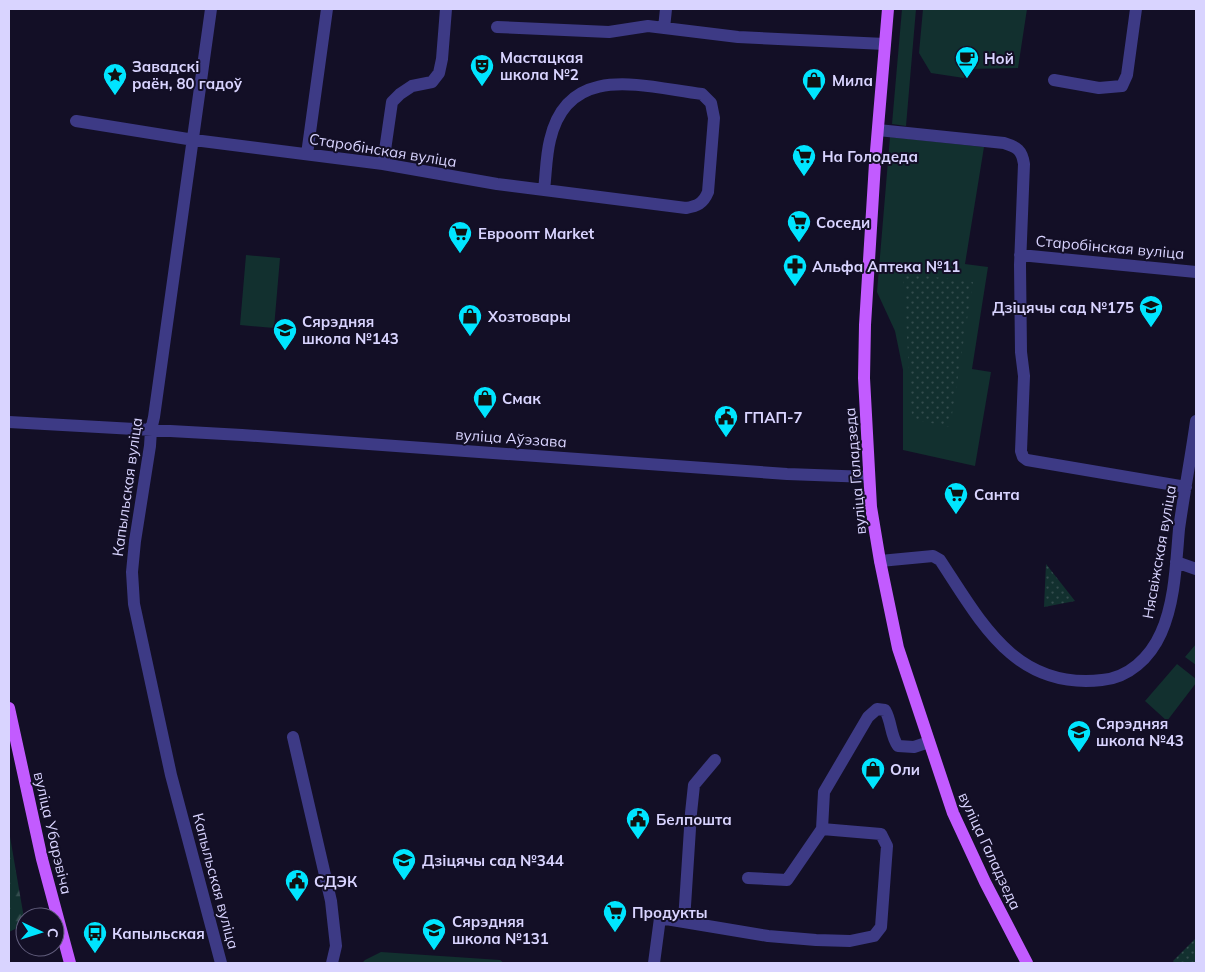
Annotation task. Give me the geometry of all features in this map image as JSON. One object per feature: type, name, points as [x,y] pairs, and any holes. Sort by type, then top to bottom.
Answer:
[{"type":"main road","name":"вуліца Галадзеда","points":[[888,9],[865,325],[864,378],[871,507],[898,648],[928,742],[953,813],[985,882],[1027,963]]},
{"type":"main road","name":"вуліца Убарэвіча","points":[[9,708],[42,859],[70,963]]},
{"type":"street","name":"Капыльская вуліца","points":[[212,9],[132,572],[134,604],[171,775],[221,963]]},
{"type":"street","points":[[307,154],[327,9]]},
{"type":"street","points":[[383,164],[392,102],[412,86],[432,82],[439,73],[446,9]]},
{"type":"street","points":[[664,28],[666,9]]},
{"type":"street","points":[[1054,80],[1099,88],[1122,86],[1127,75],[1136,9]]},
{"type":"street","points":[[496,27],[609,32],[648,26],[738,37],[885,44]]},
{"type":"street","name":"Старобінская вуліца","points":[[76,121],[194,140],[383,164],[497,184],[544,190],[686,208],[698,205],[704,200],[708,192],[714,118],[711,102],[702,94],[626,83],[604,86],[577,94],[562,109],[550,140],[544,190]]},
{"type":"street","points":[[878,130],[1004,143],[1016,147],[1022,153],[1024,164],[1020,255],[1021,342],[1024,376],[1021,450],[1023,457],[1027,460],[1186,487]]},
{"type":"street","name":"Старобінская вуліца","points":[[1020,255],[1196,272]]},
{"type":"street","name":"Нясвіжская вуліца","points":[[880,561],[933,556],[940,560],[982,622],[999,643],[1034,671],[1052,678],[1095,681],[1115,679],[1137,665],[1152,650],[1161,633],[1168,610],[1176,562],[1196,421]]},
{"type":"street","name":"вуліца Аўэзава","points":[[9,422],[242,435],[788,474],[869,477]]},
{"type":"street","points":[[1176,562],[1196,568]]},
{"type":"street","points":[[748,878],[786,880],[822,828],[824,792],[868,717],[877,709],[885,710],[890,717],[892,738],[898,746],[914,747],[928,742]]},
{"type":"street","points":[[293,737],[331,901],[336,946],[332,963]]},
{"type":"street","points":[[684,921],[694,784],[715,760]]},
{"type":"street","points":[[654,963],[660,918],[768,936],[816,940],[850,940],[874,936],[881,928],[887,846],[881,834],[822,828]]},
{"type":"green space","points":[[902,9],[916,9],[906,126],[892,124]]},
{"type":"green space","points":[[923,9],[1027,9],[1018,68],[967,69],[964,78],[931,73],[919,53]]},
{"type":"green space","points":[[890,137],[984,147],[965,264],[988,267],[972,369],[991,372],[975,466],[903,450],[903,370],[895,331],[877,292]]},
{"type":"green space","points":[[246,255],[280,258],[274,328],[240,325]]},
{"type":"green space","points":[[903,273],[973,282],[950,427],[912,419]]},
{"type":"green space","points":[[1046,564],[1075,601],[1044,607]]},
{"type":"green space","points":[[1196,644],[1196,665],[1185,657]]},
{"type":"green space","points":[[1177,664],[1196,679],[1196,683],[1167,721],[1145,701]]},
{"type":"green space","points":[[9,831],[22,907],[15,907],[15,929],[9,932]]},
{"type":"green space","points":[[1196,938],[1196,962],[1175,963],[1173,961]]},
{"type":"green space","points":[[381,952],[500,960],[504,963],[362,963]]},
{"type":"place","name":"Ной","points":[[967,79]]},
{"type":"place","name":"Мастацкая школа №2","points":[[482,87]]},
{"type":"place","name":"Завадскі раён, 80 гадоў","points":[[115,96]]},
{"type":"place","name":"Мила","points":[[814,101]]},
{"type":"place","name":"На Голодеда","points":[[804,177]]},
{"type":"place","name":"Соседи","points":[[799,243]]},
{"type":"place","name":"Евроопт Market","points":[[460,254]]},
{"type":"place","name":"Альфа Аптека №11","points":[[795,287]]},
{"type":"place","name":"Дзіцячы сад №175","points":[[1151,328]]},
{"type":"place","name":"Хозтовары","points":[[470,337]]},
{"type":"place","name":"Сярэдняя школа №143","points":[[285,351]]},
{"type":"place","name":"Смак","points":[[485,419]]},
{"type":"place","name":"ГПАП-7","points":[[726,438]]},
{"type":"place","name":"Санта","points":[[956,515]]},
{"type":"place","name":"Сярэдняя школа №43","points":[[1079,753]]},
{"type":"place","name":"Оли","points":[[873,790]]},
{"type":"place","name":"Белпошта","points":[[638,840]]},
{"type":"place","name":"Дзіцячы сад №344","points":[[404,881]]},
{"type":"place","name":"СДЭК","points":[[297,902]]},
{"type":"place","name":"Продукты","points":[[615,933]]},
{"type":"place","name":"Сярэдняя школа №131","points":[[434,951]]},
{"type":"place","name":"Капыльская","points":[[95,954]]}]
